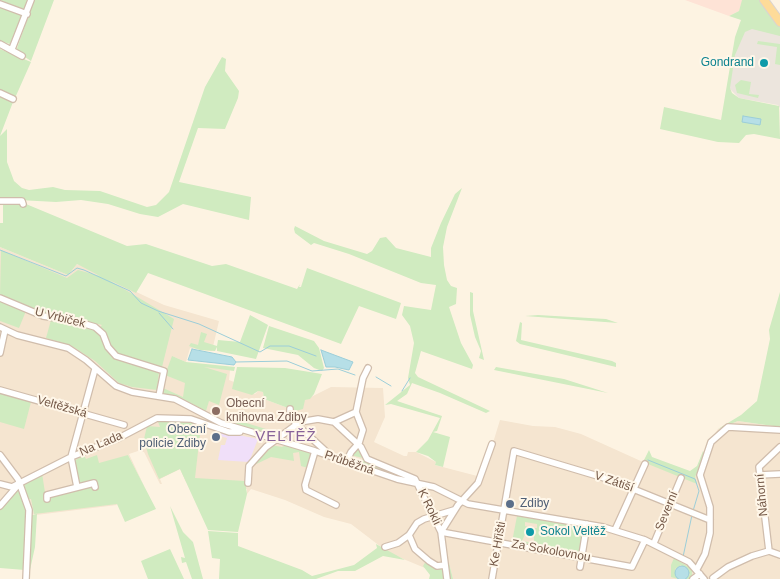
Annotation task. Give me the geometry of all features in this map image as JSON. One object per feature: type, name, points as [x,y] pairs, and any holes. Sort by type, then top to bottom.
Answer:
[{"type":"main road","points":[[764,0],[780,22]]},
{"type":"street","points":[[12,49],[31,0]]},
{"type":"street","points":[[0,4],[27,14]]},
{"type":"street","points":[[0,44],[22,56]]},
{"type":"street","points":[[0,93],[13,99]]},
{"type":"street","points":[[0,201],[22,201],[23,204]]},
{"type":"street","name":"U Vrbiček","points":[[0,298],[43,316],[95,327],[102,334],[108,347],[116,356],[164,371],[158,396]]},
{"type":"street","points":[[0,353],[3,328]]},
{"type":"street","name":"Průběžná","points":[[3,328],[68,348],[110,382],[126,390],[182,401],[209,418],[397,479],[444,490],[461,502],[615,530],[654,543],[683,559],[701,575]]},
{"type":"street","points":[[346,462],[357,445],[363,430],[356,412],[363,378],[368,368]]},
{"type":"street","points":[[77,487],[71,457],[95,369]]},
{"type":"street","name":"Veltěžská","points":[[0,390],[124,425]]},
{"type":"street","points":[[290,409],[290,415],[296,424],[331,457]]},
{"type":"street","points":[[334,422],[356,412]]},
{"type":"street","name":"Na Lada","points":[[0,506],[20,483],[71,457],[161,417],[191,419],[229,432],[240,432],[241,429]]},
{"type":"street","points":[[248,483],[248,468],[252,461],[275,439],[296,424],[318,419],[334,422],[357,445],[367,459],[416,480],[418,483]]},
{"type":"street","points":[[701,575],[708,544],[710,520],[706,491],[700,475],[711,442],[728,427],[780,430]]},
{"type":"street","points":[[447,579],[441,532],[454,510],[478,483],[492,444]]},
{"type":"street","name":"Náhorní","points":[[768,551],[759,468],[780,447]]},
{"type":"street","points":[[315,451],[305,484],[306,490],[336,505]]},
{"type":"street","name":"V Zátiší","points":[[514,452],[635,489],[710,520]]},
{"type":"street","name":"Ke Hřišti","points":[[492,579],[514,452]]},
{"type":"street","points":[[0,456],[20,483],[30,517],[26,550],[26,579]]},
{"type":"street","points":[[615,530],[645,464]]},
{"type":"street","points":[[759,475],[780,474]]},
{"type":"street","name":"Severní","points":[[654,543],[681,478]]},
{"type":"street","points":[[0,484],[12,487],[20,483]]},
{"type":"street","points":[[48,499],[47,495],[94,483]]},
{"type":"street","name":"K Rokli","points":[[418,483],[441,532]]},
{"type":"street","points":[[385,547],[409,535],[417,523],[432,516],[454,510]]},
{"type":"street","points":[[580,567],[587,524]]},
{"type":"street","name":"Za Sokolovnou","points":[[441,532],[582,556],[632,567],[645,540]]},
{"type":"street","points":[[409,535],[415,549],[429,561],[437,566],[445,565]]},
{"type":"street","points":[[693,579],[701,575],[714,578],[731,566],[768,551],[780,555]]},
{"type":"shaded area","points":[[685,0],[742,0],[742,3],[739,11],[729,16]]},
{"type":"shaded area","points":[[740,22],[780,34],[780,108],[778,105],[739,98],[729,88]]},
{"type":"shaded area","points":[[0,247],[68,275],[77,264],[164,305],[219,321],[212,351],[190,348],[186,362],[172,356],[197,369],[207,367],[230,370],[229,380],[234,382],[233,389],[255,394],[258,391],[263,392],[264,399],[296,411],[305,400],[331,387],[383,388],[385,417],[374,442],[404,456],[407,456],[408,452],[416,452],[436,462],[435,465],[481,477],[439,533],[441,562],[425,568],[389,553],[351,524],[324,517],[285,500],[251,489],[247,494],[247,489],[186,482],[180,469],[160,479],[162,484],[160,484],[144,452],[138,451],[129,454],[145,488],[128,455],[104,475],[117,505],[36,515],[26,512],[0,517]]},
{"type":"shaded area","points":[[500,420],[533,426],[555,427],[581,434],[643,462],[695,474],[710,441],[718,429],[738,421],[780,427],[780,579],[453,579],[449,563],[446,562],[443,535],[468,496],[481,482]]},
{"type":"shaded area","points":[[219,431],[258,439],[249,462],[218,460],[221,445],[225,445],[227,438],[219,436]]},
{"type":"green space","points":[[0,0],[27,0],[24,10]]},
{"type":"green space","points":[[34,0],[54,0],[31,61],[16,51]]},
{"type":"green space","points":[[742,0],[760,0],[780,26],[780,36],[752,29],[745,32],[735,55],[730,88],[732,93],[739,98],[779,106],[780,139],[754,134],[746,135],[739,143],[718,142],[660,129],[664,107],[721,120],[735,37],[741,20],[729,16],[739,11]]},
{"type":"green space","points":[[0,7],[22,15],[10,44],[0,41]]},
{"type":"green space","points":[[758,41],[780,44],[780,65],[775,64],[777,47],[757,44]]},
{"type":"green space","points":[[0,49],[31,62],[15,98],[0,91]]},
{"type":"green space","points":[[222,57],[226,59],[225,71],[239,91],[238,98],[225,129],[198,128],[179,182],[251,197],[249,220],[183,204],[158,217],[140,214],[108,204],[81,200],[56,202],[0,199],[0,136],[7,129],[7,162],[14,181],[22,188],[29,190],[53,187],[65,190],[100,191],[147,207],[156,205],[169,192],[205,87]]},
{"type":"green space","points":[[741,80],[751,82],[749,94],[759,95],[758,98],[737,93],[735,85]]},
{"type":"green space","points":[[0,96],[13,102],[0,136]]},
{"type":"green space","points":[[462,188],[447,227],[443,247],[447,280],[451,286],[457,288],[456,304],[449,307],[461,343],[473,365],[472,369],[421,351],[415,373],[418,377],[490,411],[486,413],[412,383],[407,394],[397,401],[442,416],[437,431],[433,432],[450,437],[443,467],[435,465],[436,462],[428,456],[416,452],[428,440],[440,418],[391,404],[385,405],[410,385],[408,378],[414,343],[410,326],[402,315],[404,306],[431,310],[436,285],[421,283],[349,254],[314,243],[311,245],[295,233],[294,229],[295,226],[324,241],[367,254],[372,251],[380,238],[386,237],[396,248],[431,257],[431,248],[441,223],[455,194]]},
{"type":"green space","points":[[26,204],[127,246],[146,244],[212,266],[226,264],[297,289],[300,284],[299,287],[301,287],[307,268],[401,303],[396,319],[359,306],[341,344],[148,273],[136,293],[109,280],[174,319],[162,367],[123,357],[114,352],[99,328],[102,325],[59,315],[45,314],[0,295],[1,250],[67,278],[78,270],[100,276],[77,264],[68,275],[0,247],[0,223],[3,223],[3,205]]},
{"type":"green space","points":[[470,292],[473,293],[473,311],[484,360],[479,358],[481,351],[475,337],[470,315]]},
{"type":"green space","points":[[780,292],[780,427],[738,421],[718,429],[741,415],[757,401],[770,339],[769,330]]},
{"type":"green space","points":[[0,300],[26,311],[19,328],[0,321]]},
{"type":"green space","points":[[250,315],[268,325],[256,359],[217,351],[217,347],[215,351],[200,350],[189,346],[191,343],[198,345],[201,332],[207,334],[204,342],[217,346],[218,340],[240,342]]},
{"type":"green space","points":[[525,316],[606,319],[618,323]]},
{"type":"green space","points":[[51,320],[93,329],[100,336],[107,350],[116,359],[159,372],[157,390],[132,387],[119,383],[95,361],[72,346],[46,338]]},
{"type":"green space","points":[[520,322],[522,323],[521,340],[612,361],[616,363],[616,367],[520,344],[516,341]]},
{"type":"green space","points":[[269,326],[314,341],[319,348],[324,368],[322,371],[314,368],[298,355],[263,348]]},
{"type":"green space","points":[[172,356],[186,362],[235,367],[234,371],[204,367],[227,374],[219,405],[209,401],[206,411],[181,398],[161,393],[163,388],[183,397],[185,383],[165,375]]},
{"type":"green space","points":[[237,367],[285,368],[322,374],[314,394],[310,399],[305,400],[303,409],[296,411],[264,399],[263,392],[258,391],[252,395],[232,389]]},
{"type":"green space","points":[[496,367],[564,379],[608,393],[494,370]]},
{"type":"green space","points":[[0,393],[31,402],[24,429],[0,422]]},
{"type":"green space","points":[[230,418],[279,433],[276,435],[243,426],[230,422]]},
{"type":"green space","points":[[157,419],[185,419],[201,425],[195,478],[245,481],[247,494],[238,532],[208,530],[180,469],[159,479],[148,454],[144,439],[147,426],[160,427]]},
{"type":"green space","points":[[271,445],[282,447],[286,445],[311,452],[308,468],[301,466],[299,452],[293,453],[294,461],[271,457],[250,467],[263,451],[266,453]]},
{"type":"green space","points":[[358,448],[369,461],[383,469],[414,480],[399,478],[361,464],[363,458],[350,455]]},
{"type":"green space","points":[[649,450],[652,457],[690,471],[697,466],[703,451],[705,455],[695,477],[697,484],[643,462]]},
{"type":"green space","points":[[84,455],[86,459],[97,455],[99,463],[128,455],[156,509],[125,522],[117,504],[34,514],[31,499],[27,499],[24,486],[25,482],[42,473],[46,499],[90,485],[96,487],[94,479],[91,482],[79,483],[74,461]]},
{"type":"green space","points":[[19,488],[28,509],[25,570],[0,568],[0,509]]},
{"type":"green space","points":[[170,506],[183,532],[193,542],[203,579],[192,579],[186,562],[182,563],[181,557],[185,558]]},
{"type":"green space","points":[[37,514],[35,547],[28,579],[28,549],[32,515]]},
{"type":"green space","points":[[517,516],[582,527],[584,530],[580,554],[512,542]],"holes":[[[525,522],[537,524],[537,528],[534,528],[534,543],[522,541],[528,527],[525,526]]]},
{"type":"green space","points":[[208,531],[238,533],[238,546],[302,570],[312,576],[354,565],[377,548],[376,544],[405,560],[383,556],[355,571],[338,571],[316,579],[219,579],[220,559],[212,558]]},
{"type":"green space","points":[[170,549],[184,579],[148,579],[141,561]]},
{"type":"green space","points":[[674,558],[692,569],[692,575],[689,579],[684,579],[690,574],[681,565],[675,569],[678,579],[671,577],[671,565]]},
{"type":"green space","points":[[426,561],[436,567],[449,563],[453,579],[429,579],[430,575],[423,566]]},
{"type":"water","points":[[743,116],[761,119],[760,125],[742,122]]},
{"type":"water","points":[[192,349],[232,357],[236,362],[234,365],[188,360]]},
{"type":"water","points":[[321,350],[353,362],[349,370],[326,367]]},
{"type":"water","points":[[679,566],[685,566],[689,573],[685,580],[679,580],[675,576],[675,570]]},
{"type":"waterway","points":[[0,250],[66,276],[77,268],[84,270],[130,291],[141,303],[158,311],[199,324],[260,352],[270,346],[289,346],[316,356]]},
{"type":"waterway","points":[[159,313],[173,329]]},
{"type":"waterway","points":[[236,362],[287,361],[312,371],[338,369],[355,375]]},
{"type":"waterway","points":[[376,377],[391,386]]},
{"type":"waterway","points":[[402,391],[410,378]]},
{"type":"waterway","points":[[648,460],[695,479],[699,491],[693,511]]},
{"type":"waterway","points":[[683,557],[692,515]]},
{"type":"place","name":"Gondrand","points":[[764,63]]},
{"type":"place","name":"Obecní knihovna Zdiby","points":[[216,411]]},
{"type":"place","name":"Obecní policie Zdiby","points":[[216,437]]},
{"type":"place","name":"Zdiby","points":[[510,504]]},
{"type":"place","name":"Sokol Veltěž","points":[[530,532]]},
{"type":"district","name":"VELTĚŽ","points":[[286,437]]}]
